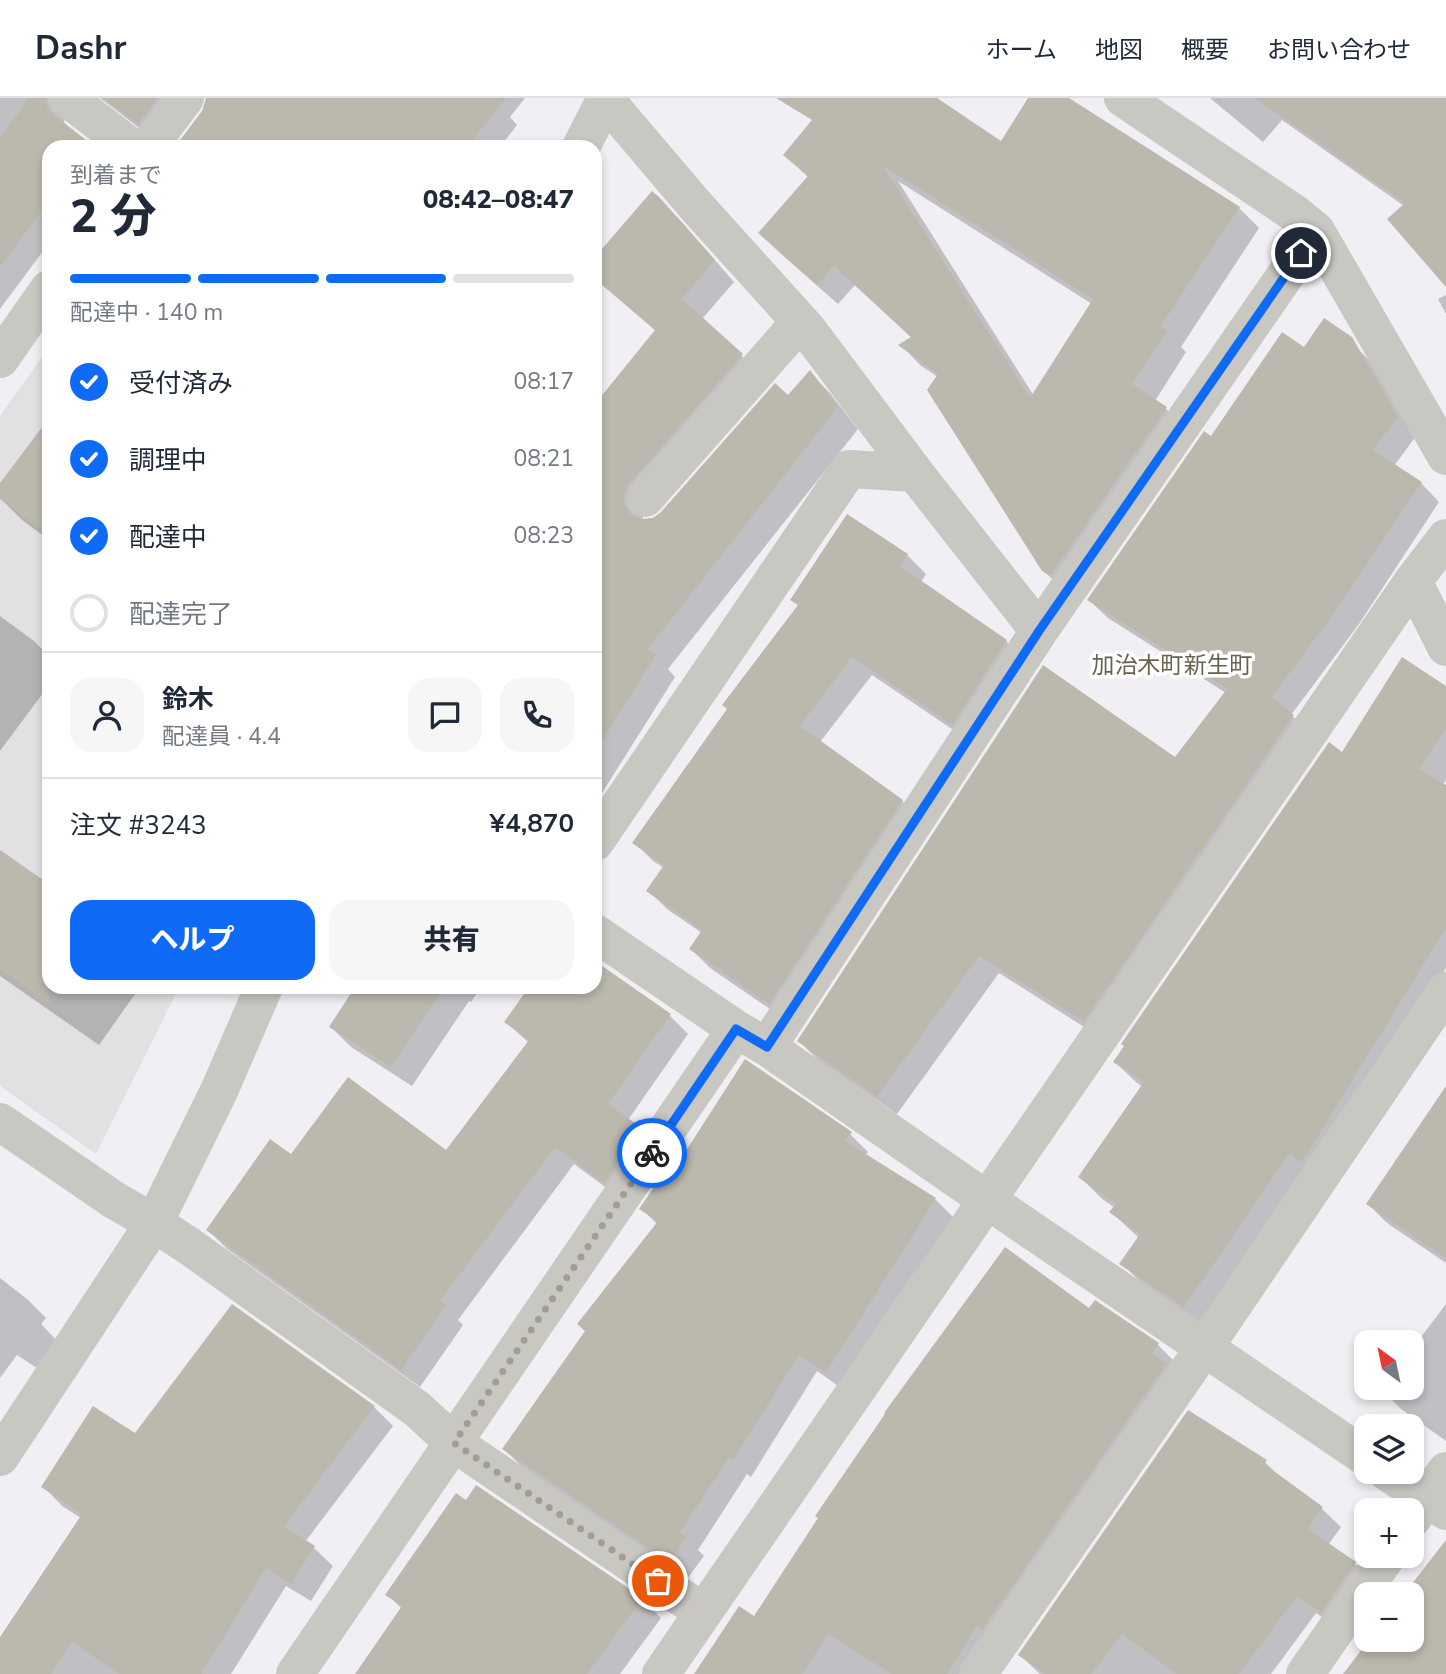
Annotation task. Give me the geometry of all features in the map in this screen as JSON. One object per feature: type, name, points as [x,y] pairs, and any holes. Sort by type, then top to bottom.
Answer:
[{"type":"street","points":[[67,98],[122,140]]},
{"type":"street","points":[[153,140],[185,98]]},
{"type":"street","points":[[585,140],[606,98],[695,205],[800,321],[1039,631]]},
{"type":"street","points":[[1123,98],[1294,213],[1316,231],[1446,456]]},
{"type":"street","points":[[295,1674],[454,1443],[752,1038],[1316,231]]},
{"type":"street","points":[[0,359],[42,299]]},
{"type":"street","points":[[645,498],[800,321]]},
{"type":"street","points":[[602,832],[849,469],[915,473]]},
{"type":"street","points":[[661,1674],[1413,581],[1446,538]]},
{"type":"street","points":[[1413,581],[1446,647]]},
{"type":"street","points":[[602,938],[1354,1449]]},
{"type":"street","points":[[978,1674],[1204,1348],[1446,991]]},
{"type":"street","points":[[0,1457],[154,1223],[219,1091],[261,994]]},
{"type":"street","points":[[2,1128],[189,1246],[417,1409],[454,1443],[704,1612]]},
{"type":"street","points":[[1407,1484],[1433,1500]]},
{"type":"street","points":[[1305,1674],[1379,1568]]},
{"type":"shaded area","points":[[42,357],[42,994],[176,994],[96,1154],[0,1086],[0,416]]},
{"type":"building","points":[[29,98],[46,98],[47,107],[54,115],[86,140],[42,140],[42,210],[0,267],[0,138]]},
{"type":"building","points":[[103,98],[158,98],[138,124]]},
{"type":"building","points":[[206,98],[506,98],[473,140],[180,140],[202,111]]},
{"type":"building","points":[[776,98],[937,98],[1001,141],[1028,98],[1069,98],[1240,207],[1161,326],[1167,331],[1132,384],[1167,407],[1050,576],[1042,571],[927,390],[938,374],[898,345],[911,337],[834,266],[817,285],[758,233],[808,176],[783,155],[812,120]],"holes":[[[882,165],[1093,299],[1030,398]]]},
{"type":"building","points":[[1255,98],[1446,98],[1446,287],[1387,219],[1405,203]]},
{"type":"building","points":[[652,191],[715,260],[682,299],[743,354],[629,484],[624,494],[624,504],[630,514],[641,519],[653,518],[661,512],[775,383],[788,395],[810,370],[838,407],[647,650],[656,655],[602,741],[602,395],[655,330],[602,285],[602,249]]},
{"type":"building","points":[[1324,318],[1352,337],[1398,417],[1373,450],[1422,482],[1340,605],[1272,697],[1294,715],[1084,1021],[979,956],[877,1097],[797,1041],[1043,665],[1175,757],[1227,689],[1087,600],[1204,431],[1211,436],[1282,332],[1304,347]]},
{"type":"building","points":[[42,427],[42,530],[0,499],[0,483]]},
{"type":"building","points":[[847,514],[908,554],[900,566],[1007,640],[952,725],[852,657],[800,726],[903,800],[769,1004],[689,949],[702,930],[646,891],[664,865],[632,843],[727,709],[722,705],[798,605],[790,600]]},
{"type":"building","points":[[1402,657],[1446,686],[1446,728],[1419,769],[1446,785],[1446,928],[1302,1162],[1290,1153],[1184,1307],[1119,1264],[1140,1234],[1109,1212],[1116,1204],[1078,1177],[1144,1082],[1113,1062],[1124,1046],[1121,1044],[1329,742],[1342,752]]},
{"type":"building","points":[[0,850],[42,879],[42,994],[49,994],[49,1003],[0,969]]},
{"type":"building","points":[[602,966],[671,1014],[608,1104],[642,1128],[604,1183],[555,1147],[440,1301],[446,1305],[401,1370],[206,1230],[270,1139],[291,1154],[348,1077],[446,1150],[529,1040],[504,1022],[524,994],[602,994]]},
{"type":"building","points":[[350,994],[439,994],[391,1067],[329,1027]]},
{"type":"building","points":[[745,1059],[852,1132],[845,1141],[936,1198],[826,1373],[799,1355],[733,1460],[729,1458],[680,1532],[687,1537],[669,1562],[502,1449],[585,1331],[577,1324],[655,1225],[657,1221],[639,1209],[677,1154],[682,1157]]},
{"type":"building","points":[[1446,1086],[1446,1258],[1366,1204]]},
{"type":"building","points":[[1005,1247],[1089,1308],[1095,1300],[1159,1343],[1152,1354],[1166,1364],[982,1630],[977,1626],[947,1674],[892,1674],[828,1634],[802,1674],[694,1674],[739,1606],[754,1616],[818,1518],[815,1516],[884,1413]]},
{"type":"building","points":[[232,1304],[375,1406],[284,1526],[315,1546],[291,1584],[266,1568],[201,1674],[119,1674],[72,1642],[51,1674],[0,1674],[0,1637],[82,1514],[41,1487],[93,1406],[135,1433]]},
{"type":"building","points":[[1188,1410],[1267,1460],[1264,1464],[1323,1507],[1308,1529],[1354,1561],[1354,1565],[1321,1613],[1297,1596],[1239,1674],[1177,1674],[1122,1634],[1091,1674],[1045,1674],[1018,1655]]},
{"type":"building","points":[[476,1485],[643,1598],[587,1674],[355,1674],[402,1606],[385,1595],[456,1493],[466,1500]]},
{"type":"building","points":[[1446,1540],[1446,1674],[1343,1674],[1360,1652],[1424,1652],[1424,1582],[1413,1582]]},
{"type":"way so far","points":[[652,1153],[454,1443],[658,1581]]},
{"type":"district","name":"加治木町新生町","points":[[1172,665]]},
{"type":"route","points":[[652,1153],[736,1029],[767,1047],[1039,631],[1301,253]]}]
